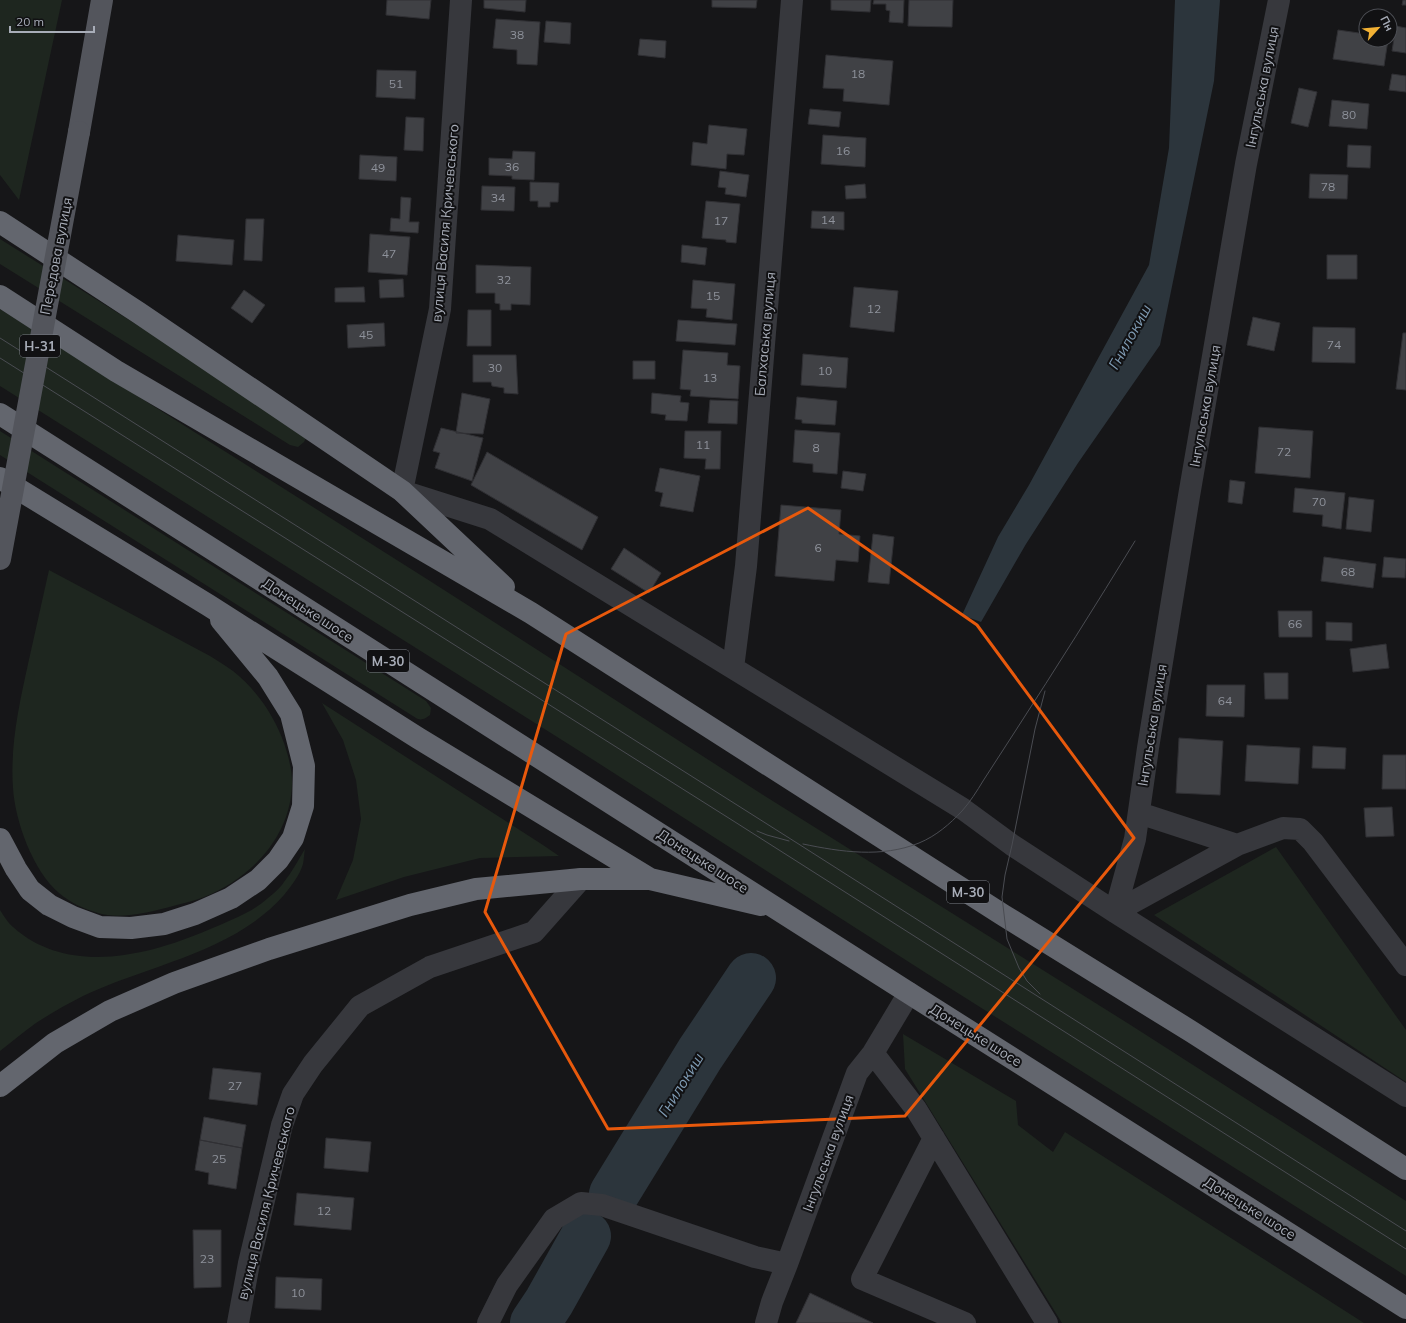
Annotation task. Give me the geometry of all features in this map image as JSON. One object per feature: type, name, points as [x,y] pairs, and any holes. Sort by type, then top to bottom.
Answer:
[{"type":"highway","points":[[0,222],[139,313],[402,491],[531,613]]},
{"type":"highway","name":"М-30","points":[[0,296],[116,371],[531,613],[1003,915],[1192,1032],[1406,1169]]},
{"type":"highway","name":"Донецьке шосе","points":[[0,414],[1406,1308]]},
{"type":"highway","points":[[0,478],[208,605],[418,738],[650,879]]},
{"type":"highway","points":[[0,840],[16,869],[30,890],[49,904],[73,917],[100,927],[131,928],[164,924],[195,914],[231,898],[258,880],[278,860],[293,838],[303,806],[304,766],[290,714],[268,677],[208,605]]},
{"type":"highway","points":[[0,1086],[55,1043],[110,1011],[174,983],[269,950],[410,905],[476,889],[581,879],[650,879],[776,908]]},
{"type":"main road","name":"Передова вулиця","points":[[0,559],[102,0]]},
{"type":"street","name":"вулиця Василя Кричевського","points":[[402,491],[440,309],[462,0]]},
{"type":"street","name":"Балхаська вулиця","points":[[733,668],[746,566],[792,0]]},
{"type":"street","name":"Інгульська вулиця","points":[[1115,912],[1135,839],[1148,748],[1189,496],[1246,164],[1279,0]]},
{"type":"street","points":[[402,491],[490,519],[963,809],[1012,845],[1115,912],[1406,1096]]},
{"type":"street","points":[[1139,813],[1237,845]]},
{"type":"street","points":[[1115,912],[1237,845],[1283,828],[1300,829],[1313,842],[1406,965]]},
{"type":"street","name":"вулиця Василя Кричевського","points":[[238,1323],[249,1263],[282,1125],[293,1094],[313,1064],[360,1006],[430,967],[534,932],[581,879]]},
{"type":"street","name":"Інгульська вулиця","points":[[766,1323],[772,1302],[857,1074],[872,1053],[909,993]]},
{"type":"street","points":[[872,1053],[916,1109],[1047,1323]]},
{"type":"street","points":[[934,1138],[862,1279],[965,1323]]},
{"type":"street","points":[[488,1323],[507,1285],[554,1219],[581,1203],[602,1205],[755,1257],[787,1264]]},
{"type":"highlighted area","points":[[808,508],[977,625],[1134,838],[905,1116],[608,1129],[485,912],[566,634]]},
{"type":"shaded area","points":[[0,0],[62,0],[19,200],[0,175]]},
{"type":"shaded area","points":[[0,239],[300,427],[306,438],[304,442],[298,447],[290,445],[0,264]]},
{"type":"shaded area","points":[[0,309],[430,581],[768,798],[1129,1024],[1406,1201],[1406,1276],[926,973],[581,752],[0,386]]},
{"type":"shaded area","points":[[0,431],[426,701],[431,708],[430,715],[423,719],[416,718],[0,455]]},
{"type":"shaded area","points":[[49,570],[228,667],[250,686],[270,713],[280,733],[290,762],[292,782],[290,801],[285,820],[277,837],[266,852],[253,866],[222,889],[200,898],[155,911],[116,916],[93,911],[72,902],[59,893],[41,872],[27,845],[17,815],[14,801],[12,772],[14,741],[21,695]]},
{"type":"shaded area","points":[[322,703],[559,856],[480,858],[404,877],[336,900],[353,860],[361,819],[356,780],[343,740]]},
{"type":"shaded area","points":[[1276,847],[1406,1030],[1406,1082],[1154,915]]},
{"type":"shaded area","points":[[305,849],[303,864],[300,872],[284,895],[263,915],[240,931],[216,944],[190,955],[83,996],[36,1023],[0,1051],[0,910],[13,927],[35,942],[58,952],[83,956],[108,957],[134,953],[160,947],[208,930],[236,918],[256,907],[282,885]]},
{"type":"shaded area","points":[[903,1034],[1016,1101],[1018,1125],[1053,1152],[1065,1132],[1364,1323],[1062,1323],[905,1069]]},
{"type":"water","points":[[1175,0],[1220,0],[1214,81],[1160,345],[1078,463],[1026,544],[981,622],[962,615],[998,537],[1029,485],[1149,265],[1169,148]]},
{"type":"building","points":[[387,0],[431,0],[429,19],[386,15]]},
{"type":"building","points":[[484,0],[526,0],[525,12],[484,8]]},
{"type":"building","points":[[712,0],[757,0],[756,8],[712,7]]},
{"type":"building","points":[[831,0],[871,0],[870,12],[831,10]]},
{"type":"building","points":[[874,0],[904,0],[903,23],[889,22],[890,11],[886,10],[886,4],[873,4]]},
{"type":"building","points":[[909,0],[953,0],[952,27],[908,26]]},
{"type":"building","points":[[1403,0],[1406,0],[1406,5],[1402,5]]},
{"type":"building","points":[[496,19],[540,22],[537,65],[517,64],[517,50],[493,48]]},
{"type":"building","points":[[546,21],[571,23],[570,44],[544,42]]},
{"type":"building","points":[[1398,26],[1406,28],[1406,53],[1392,51],[1392,48],[1398,48]]},
{"type":"building","points":[[1338,30],[1358,33],[1358,48],[1387,48],[1384,66],[1333,59]]},
{"type":"building","points":[[640,39],[666,41],[665,58],[638,55]]},
{"type":"building","points":[[826,55],[893,61],[889,105],[843,101],[844,89],[823,88]]},
{"type":"building","points":[[377,70],[416,71],[415,99],[376,97]]},
{"type":"building","points":[[1392,74],[1406,76],[1406,92],[1389,90]]},
{"type":"building","points":[[1299,88],[1317,92],[1308,127],[1291,123]]},
{"type":"building","points":[[1332,100],[1369,104],[1367,129],[1329,126]]},
{"type":"building","points":[[810,109],[841,112],[839,127],[808,124]]},
{"type":"building","points":[[406,117],[424,118],[423,151],[404,150]]},
{"type":"building","points":[[709,125],[747,129],[744,155],[727,154],[726,169],[691,165],[693,142],[707,144]]},
{"type":"building","points":[[823,135],[866,138],[865,167],[821,164]]},
{"type":"building","points":[[1348,145],[1371,146],[1370,168],[1347,167]]},
{"type":"building","points":[[513,151],[535,152],[534,180],[512,179],[512,176],[489,175],[489,158],[512,159]]},
{"type":"building","points":[[360,155],[397,157],[396,181],[359,179]]},
{"type":"building","points":[[720,171],[749,175],[746,197],[725,194],[726,188],[718,187]]},
{"type":"building","points":[[1310,174],[1348,175],[1347,199],[1309,198]]},
{"type":"building","points":[[530,182],[559,183],[558,202],[550,202],[550,207],[538,207],[538,201],[530,201]]},
{"type":"building","points":[[865,184],[866,198],[846,199],[845,186]]},
{"type":"building","points":[[482,186],[515,187],[514,211],[481,210]]},
{"type":"building","points":[[401,197],[411,198],[409,222],[419,222],[418,233],[390,231],[391,218],[400,219]]},
{"type":"building","points":[[706,201],[740,204],[736,243],[726,242],[726,240],[702,238]]},
{"type":"building","points":[[812,211],[844,212],[844,230],[811,228]]},
{"type":"building","points":[[246,219],[264,219],[262,261],[244,260]]},
{"type":"building","points":[[370,234],[410,237],[407,275],[368,272]]},
{"type":"building","points":[[178,235],[234,240],[232,265],[176,261]]},
{"type":"building","points":[[682,245],[707,248],[705,265],[681,262]]},
{"type":"building","points":[[1327,255],[1357,255],[1357,279],[1327,279]]},
{"type":"building","points":[[476,265],[531,267],[530,305],[511,304],[511,310],[500,310],[500,304],[495,303],[495,293],[476,293]]},
{"type":"building","points":[[403,279],[404,297],[380,298],[379,280]]},
{"type":"building","points":[[693,280],[735,284],[732,320],[706,317],[707,309],[691,308]]},
{"type":"building","points":[[364,287],[365,302],[335,302],[335,288]]},
{"type":"building","points":[[854,287],[898,291],[894,332],[850,327]]},
{"type":"building","points":[[244,290],[265,305],[252,323],[231,308]]},
{"type":"building","points":[[468,310],[491,310],[491,346],[467,346]]},
{"type":"building","points":[[1253,317],[1280,323],[1274,351],[1247,345]]},
{"type":"building","points":[[678,320],[737,324],[735,345],[676,341]]},
{"type":"building","points":[[384,323],[385,346],[348,348],[347,325]]},
{"type":"building","points":[[1313,327],[1355,328],[1355,363],[1312,362]]},
{"type":"building","points":[[1403,333],[1406,333],[1406,390],[1396,389]]},
{"type":"building","points":[[683,350],[728,353],[727,365],[740,366],[738,399],[690,396],[691,390],[680,389]]},
{"type":"building","points":[[803,354],[848,358],[846,388],[801,385]]},
{"type":"building","points":[[473,355],[516,355],[518,394],[504,393],[504,388],[492,386],[491,382],[473,382]]},
{"type":"building","points":[[633,361],[655,361],[655,379],[633,379]]},
{"type":"building","points":[[462,393],[490,399],[483,434],[456,433]]},
{"type":"building","points":[[652,393],[681,396],[680,402],[689,403],[687,421],[665,420],[666,415],[651,413]]},
{"type":"building","points":[[797,397],[837,401],[835,425],[802,423],[802,420],[795,419]]},
{"type":"building","points":[[710,400],[738,401],[737,424],[708,423]]},
{"type":"building","points":[[1259,427],[1313,431],[1310,478],[1255,473]]},
{"type":"building","points":[[441,428],[483,438],[472,481],[435,468],[440,453],[433,451]]},
{"type":"building","points":[[795,430],[840,433],[837,474],[813,472],[813,464],[793,462]]},
{"type":"building","points":[[685,431],[721,431],[720,469],[705,469],[706,459],[684,458]]},
{"type":"building","points":[[487,452],[598,517],[582,550],[471,485]]},
{"type":"building","points":[[660,468],[700,476],[693,512],[660,506],[663,493],[655,491]]},
{"type":"building","points":[[843,471],[866,474],[863,491],[841,488]]},
{"type":"building","points":[[1230,480],[1245,482],[1242,504],[1228,502]]},
{"type":"building","points":[[1295,488],[1345,493],[1341,529],[1322,526],[1323,515],[1293,512]]},
{"type":"building","points":[[1349,497],[1374,500],[1371,532],[1346,529]]},
{"type":"building","points":[[781,505],[841,510],[839,534],[860,536],[858,562],[836,560],[834,581],[775,576]]},
{"type":"building","points":[[873,534],[894,537],[889,584],[868,582]]},
{"type":"building","points":[[624,548],[661,573],[649,593],[611,569]]},
{"type":"building","points":[[1324,557],[1376,564],[1373,588],[1321,581]]},
{"type":"building","points":[[1384,557],[1406,559],[1405,578],[1382,577]]},
{"type":"building","points":[[1278,611],[1312,611],[1312,637],[1279,637]]},
{"type":"building","points":[[1326,622],[1352,623],[1352,641],[1326,640]]},
{"type":"building","points":[[1386,644],[1389,668],[1353,672],[1350,649]]},
{"type":"building","points":[[1264,673],[1288,673],[1288,699],[1265,699]]},
{"type":"building","points":[[1207,685],[1245,685],[1244,717],[1206,716]]},
{"type":"building","points":[[1179,738],[1223,741],[1220,795],[1176,793]]},
{"type":"building","points":[[1247,745],[1300,748],[1298,784],[1245,781]]},
{"type":"building","points":[[1313,746],[1346,748],[1345,769],[1312,768]]},
{"type":"building","points":[[1383,755],[1406,755],[1406,789],[1382,789]]},
{"type":"building","points":[[1392,807],[1394,836],[1366,837],[1364,808]]},
{"type":"building","points":[[213,1068],[261,1073],[257,1105],[209,1099]]},
{"type":"building","points":[[204,1117],[246,1125],[242,1148],[200,1140]]},
{"type":"building","points":[[326,1138],[371,1142],[368,1172],[324,1168]]},
{"type":"building","points":[[200,1140],[242,1148],[236,1189],[208,1184],[209,1173],[195,1170]]},
{"type":"building","points":[[297,1193],[354,1198],[351,1230],[294,1225]]},
{"type":"building","points":[[193,1230],[221,1230],[221,1287],[194,1288]]},
{"type":"building","points":[[276,1277],[322,1279],[321,1310],[275,1308]]},
{"type":"building","points":[[810,1293],[873,1323],[796,1323]]},
{"type":"waterway","name":"Гнилокиш","points":[[614,1194],[700,1054],[751,978]]},
{"type":"waterway","name":"Гнилокиш","points":[[535,1323],[549,1302],[586,1236]]},
{"type":"tram line","points":[[0,338],[1406,1231]]},
{"type":"tram line","points":[[0,358],[735,822],[1406,1249]]},
{"type":"tram line","points":[[803,844],[847,851],[891,851],[919,843],[937,833],[953,820],[965,808],[976,793],[1135,541]]},
{"type":"tram line","points":[[1040,994],[1027,981],[1019,968],[1007,939],[1002,897],[1005,875],[1035,729],[1045,691]]},
{"type":"tram line","points":[[757,831],[789,841]]}]
